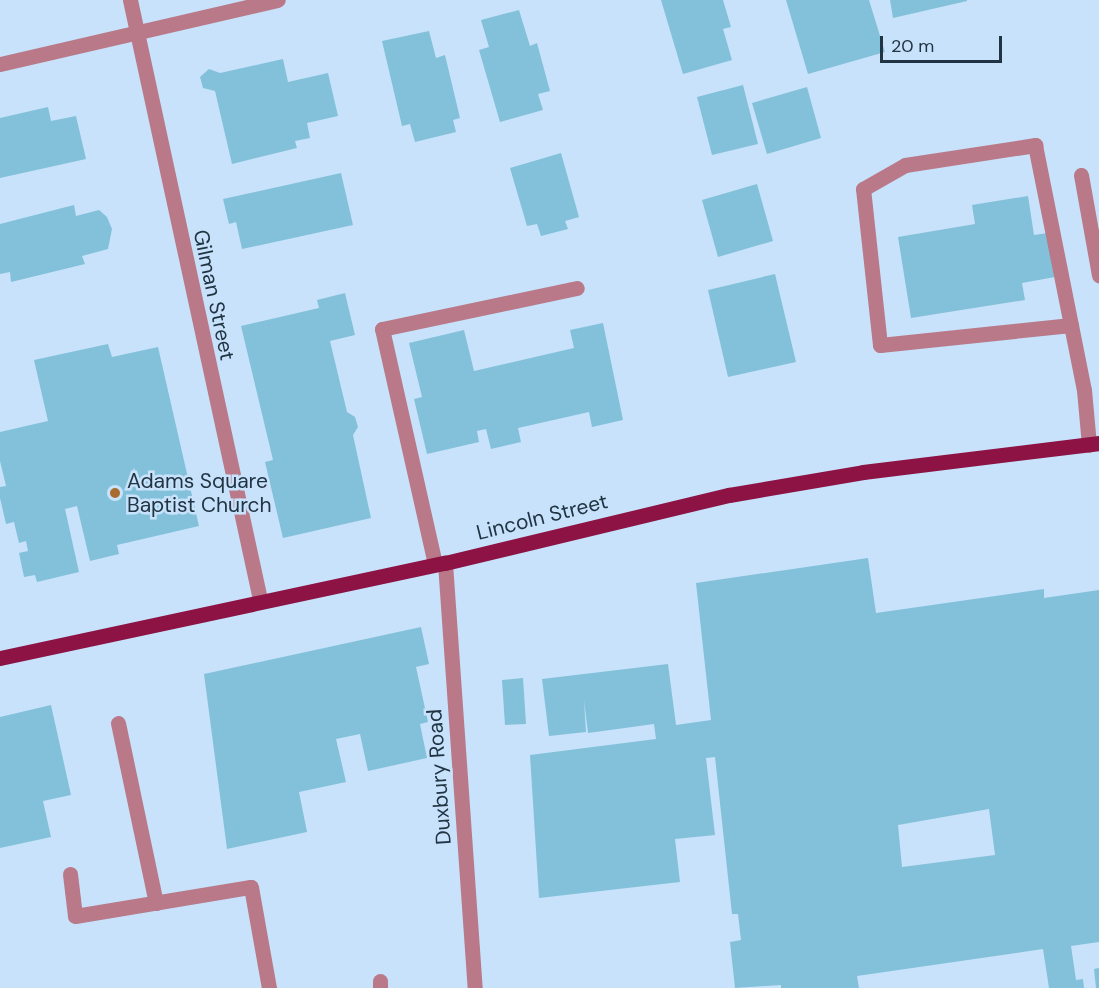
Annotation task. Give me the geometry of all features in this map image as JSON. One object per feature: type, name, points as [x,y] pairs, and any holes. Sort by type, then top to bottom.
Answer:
[{"type":"main road","name":"Lincoln Street","points":[[0,658],[261,599],[440,563],[729,495],[863,472],[1094,444]]},
{"type":"street","name":"Gilman Street","points":[[130,0],[261,599]]},
{"type":"street","points":[[0,64],[278,0]]},
{"type":"street","points":[[1071,325],[880,345],[862,189],[905,165],[1035,145],[1071,325],[1084,390],[1094,444]]},
{"type":"street","points":[[1081,175],[1099,275]]},
{"type":"street","name":"Duxbury Road","points":[[475,988],[440,563],[382,328],[577,288]]},
{"type":"street","points":[[118,723],[156,903]]},
{"type":"street","points":[[70,874],[75,916],[251,887],[269,988]]},
{"type":"building","points":[[661,0],[723,0],[731,27],[723,29],[732,60],[683,74]]},
{"type":"building","points":[[786,0],[869,0],[885,52],[808,74]]},
{"type":"building","points":[[890,0],[967,0],[967,1],[893,18]]},
{"type":"building","points":[[519,10],[530,46],[537,43],[550,91],[538,94],[543,110],[500,122],[479,50],[489,47],[481,20]]},
{"type":"building","points":[[429,31],[436,58],[445,55],[460,118],[453,120],[456,132],[415,142],[410,124],[402,126],[382,41]]},
{"type":"building","points":[[283,59],[288,82],[328,73],[338,116],[307,123],[310,138],[295,141],[297,148],[232,164],[215,91],[203,88],[200,77],[209,69],[220,73]]},
{"type":"building","points":[[743,85],[758,144],[712,155],[697,97]]},
{"type":"building","points":[[807,87],[821,138],[767,154],[752,103]]},
{"type":"building","points":[[48,107],[51,121],[76,116],[86,159],[0,178],[0,118]]},
{"type":"building","points":[[561,153],[579,217],[565,221],[568,229],[541,236],[537,224],[527,226],[510,168]]},
{"type":"building","points":[[341,173],[353,225],[242,249],[236,222],[229,224],[223,199]]},
{"type":"building","points":[[757,184],[773,241],[718,257],[702,200]]},
{"type":"building","points":[[1028,196],[1034,235],[1048,233],[1055,277],[1022,283],[1025,300],[911,318],[898,237],[975,224],[972,205]]},
{"type":"building","points":[[74,205],[76,216],[99,210],[107,217],[112,229],[108,249],[82,256],[85,264],[11,282],[10,272],[0,274],[0,224]]},
{"type":"building","points":[[775,274],[796,362],[728,377],[708,290]]},
{"type":"building","points":[[345,293],[355,335],[330,341],[347,412],[355,417],[358,427],[353,435],[371,518],[283,538],[265,462],[273,460],[241,326],[319,308],[317,300]]},
{"type":"building","points":[[603,323],[623,420],[592,427],[589,412],[518,428],[521,442],[491,449],[486,429],[477,431],[479,442],[427,454],[414,399],[422,397],[409,343],[464,330],[474,371],[574,348],[570,330]]},
{"type":"building","points":[[108,344],[112,357],[158,347],[199,526],[117,545],[119,554],[90,561],[77,506],[65,509],[79,572],[37,582],[35,575],[24,577],[19,553],[28,551],[26,541],[19,543],[14,522],[6,524],[0,498],[0,487],[6,486],[0,461],[0,432],[48,421],[34,360]]},
{"type":"building","points":[[868,558],[876,613],[1044,589],[1044,598],[1099,590],[1099,942],[1071,946],[1076,980],[1083,979],[1084,988],[1049,988],[1043,949],[857,976],[859,988],[781,988],[781,985],[735,988],[730,942],[741,940],[738,914],[732,914],[715,757],[706,758],[715,835],[675,839],[680,882],[539,898],[530,755],[656,739],[654,724],[588,733],[584,700],[586,732],[549,736],[542,679],[668,664],[676,725],[711,720],[696,583]],"holes":[[[989,809],[995,855],[902,867],[898,825]]]},
{"type":"building","points":[[421,627],[429,664],[416,667],[428,722],[420,724],[427,758],[368,771],[360,734],[336,739],[346,782],[299,792],[307,832],[227,849],[204,674]]},
{"type":"building","points":[[523,678],[526,724],[505,725],[502,680]]},
{"type":"building","points":[[51,705],[71,795],[43,801],[51,837],[0,848],[0,717]]},
{"type":"building","points":[[1099,968],[1099,988],[1096,988],[1094,969]]},
{"type":"place","name":"Adams Square Baptist Church","points":[[115,493]]}]
